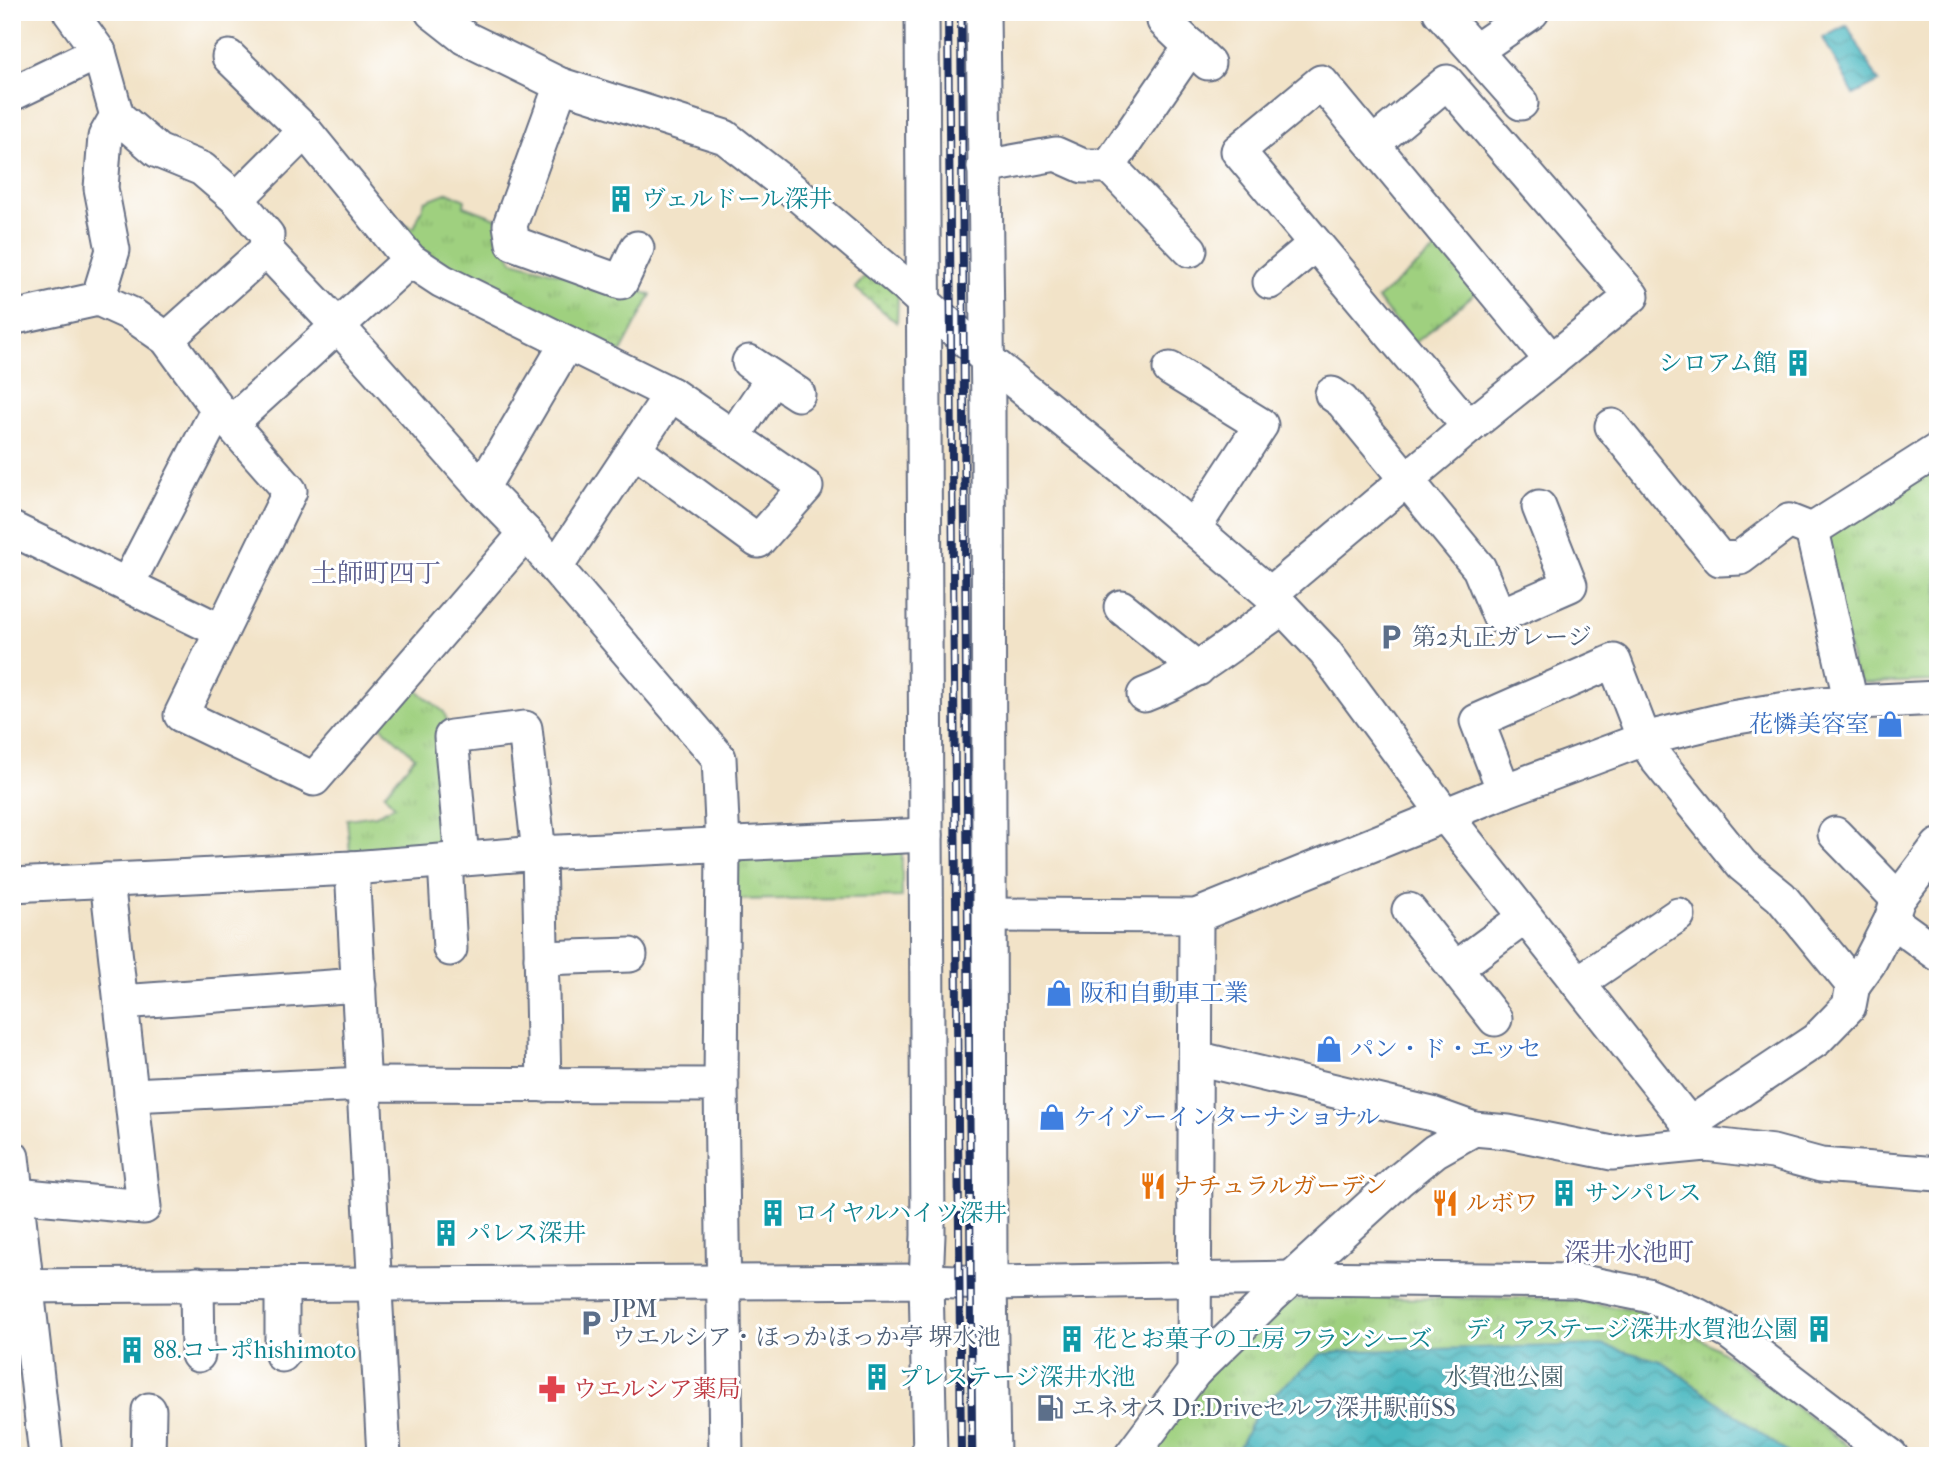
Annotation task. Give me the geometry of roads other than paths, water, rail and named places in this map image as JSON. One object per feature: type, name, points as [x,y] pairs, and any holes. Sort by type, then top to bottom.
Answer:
[{"type":"street","points":[[70,12],[99,52],[117,116],[158,152],[202,169],[237,199],[267,235],[266,250],[167,339]]},
{"type":"street","points":[[432,12],[465,38],[561,85],[725,137],[790,188],[987,359],[1194,528],[1277,601],[1325,652],[1446,816],[1698,1134]]},
{"type":"street","points":[[922,12],[928,1235],[926,1281],[930,1456]]},
{"type":"street","points":[[983,12],[993,1456]]},
{"type":"street","points":[[1440,12],[1521,103]]},
{"type":"street","points":[[1475,51],[1532,12]]},
{"type":"street","points":[[1109,166],[1200,54],[1164,20]]},
{"type":"street","points":[[12,94],[99,52]]},
{"type":"street","points":[[229,57],[305,131],[410,260],[442,281],[671,394],[806,486],[758,541],[634,450]]},
{"type":"street","points":[[1469,427],[1238,150],[1321,82],[1552,361]]},
{"type":"street","points":[[1144,695],[1162,689],[1198,669],[1469,427],[1632,296],[1447,82],[1373,144]]},
{"type":"street","points":[[561,85],[510,225],[513,243],[621,282],[637,248]]},
{"type":"street","points":[[98,299],[113,250],[101,188],[105,137],[117,116]]},
{"type":"street","points":[[237,199],[305,131]]},
{"type":"street","points":[[984,167],[1056,155],[1083,166],[1109,166],[1190,250]]},
{"type":"street","points":[[1270,282],[1315,244]]},
{"type":"street","points":[[266,250],[526,533],[719,758],[723,845],[722,1085],[726,1456]]},
{"type":"street","points":[[127,585],[224,417],[338,327],[410,260]]},
{"type":"street","points":[[12,318],[98,299],[131,314],[167,339],[224,417],[290,491],[181,715],[314,779],[526,533]]},
{"type":"street","points":[[482,488],[567,343]]},
{"type":"street","points":[[1170,369],[1261,425],[1194,528]]},
{"type":"street","points":[[733,437],[773,379]]},
{"type":"street","points":[[556,567],[671,394]]},
{"type":"street","points":[[1332,394],[1342,401],[1479,568],[1499,615],[1570,585],[1539,507]]},
{"type":"street","points":[[1612,426],[1720,559],[1740,558],[1789,521],[1812,530]]},
{"type":"street","points":[[1812,530],[1938,450]]},
{"type":"street","points":[[12,529],[221,631]]},
{"type":"street","points":[[1812,530],[1851,702]]},
{"type":"street","points":[[1121,607],[1198,669]]},
{"type":"street","points":[[1504,791],[1477,721],[1614,662],[1644,738],[1658,761],[1742,865],[1781,897],[1853,985]]},
{"type":"street","points":[[991,915],[1196,916],[1504,791],[1644,738],[1731,718],[1818,704],[1938,698]]},
{"type":"street","points":[[450,949],[454,860],[451,737],[525,728],[539,853],[544,1085]]},
{"type":"street","points":[[1835,834],[1895,910],[1938,954]]},
{"type":"street","points":[[12,885],[352,868],[539,853],[926,835]]},
{"type":"street","points":[[1698,1134],[1816,1040],[1849,1006],[1853,985],[1869,963],[1895,910],[1938,846]]},
{"type":"street","points":[[352,868],[384,1456]]},
{"type":"street","points":[[16,1195],[144,1207],[107,880]]},
{"type":"street","points":[[1409,910],[1495,1019]]},
{"type":"street","points":[[1578,983],[1678,915]]},
{"type":"street","points":[[1194,1372],[1196,916]]},
{"type":"street","points":[[1456,968],[1525,917]]},
{"type":"street","points":[[541,958],[630,955]]},
{"type":"street","points":[[121,1002],[359,985]]},
{"type":"street","points":[[1196,1058],[1433,1114],[1474,1129],[1508,1132],[1612,1153],[1698,1134],[1821,1165],[1938,1174]]},
{"type":"street","points":[[131,1095],[365,1084],[722,1085]]},
{"type":"street","points":[[1131,1456],[1194,1372],[1398,1181],[1435,1151],[1474,1129]]},
{"type":"street","points":[[12,1157],[19,1286],[46,1456]]},
{"type":"street","points":[[19,1286],[926,1281],[990,1283],[1293,1278],[1577,1280],[1647,1295],[1697,1315],[1730,1333],[1891,1456]]},
{"type":"street","points":[[197,1284],[198,1355]]},
{"type":"street","points":[[282,1284],[282,1355]]},
{"type":"street","points":[[148,1456],[149,1410]]},
{"type":"water","points":[[1847,25],[1879,82],[1854,95],[1823,38]]},
{"type":"water","points":[[1601,1345],[1661,1361],[1792,1456],[1234,1456],[1261,1405],[1321,1354]]},
{"type":"railway","points":[[948,12],[961,1456]]},
{"type":"railway","points":[[961,12],[972,1456]]},
{"type":"place","name":"ヴェルドール深井","points":[[621,199]]},
{"type":"place","name":"シロアム館","points":[[1798,363]]},
{"type":"place","name":"第2丸正ガレージ","points":[[1391,637]]},
{"type":"place","name":"花憐美容室","points":[[1890,724]]},
{"type":"place","name":"阪和自動車工業","points":[[1059,993]]},
{"type":"place","name":"パン・ド・エッセ","points":[[1329,1049]]},
{"type":"place","name":"ケイゾーインターナショナル","points":[[1052,1117]]},
{"type":"place","name":"ナチュラルガーデン","points":[[1153,1186]]},
{"type":"place","name":"サンパレス","points":[[1564,1193]]},
{"type":"place","name":"ルボワ","points":[[1445,1203]]},
{"type":"place","name":"ロイヤルハイツ深井","points":[[773,1213]]},
{"type":"place","name":"パレス深井","points":[[446,1233]]},
{"type":"place","name":"JPM ウエルシア・ほっかほっか亭 堺水池","points":[[591,1323]]},
{"type":"place","name":"ディアステージ深井水賀池公園","points":[[1819,1329]]},
{"type":"place","name":"花とお菓子の工房 フランシーズ","points":[[1072,1339]]},
{"type":"place","name":"88.コーポhishimoto","points":[[132,1350]]},
{"type":"place","name":"プレステージ深井水池","points":[[877,1377]]},
{"type":"place","name":"ウエルシア薬局","points":[[552,1389]]},
{"type":"place","name":"エネオス Dr.Driveセルフ深井駅前SS","points":[[1050,1408]]},
{"type":"district","name":"土師町四丁","points":[[376,573]]},
{"type":"district","name":"深井水池町","points":[[1629,1252]]},
{"type":"park label","name":"水賀池公園","points":[[1504,1377]]}]
